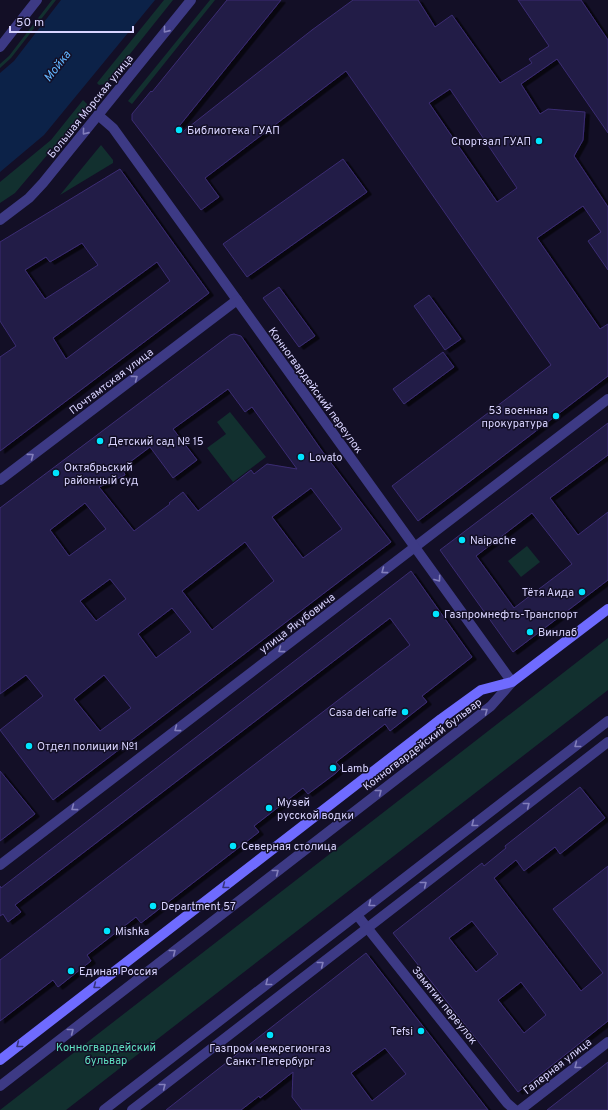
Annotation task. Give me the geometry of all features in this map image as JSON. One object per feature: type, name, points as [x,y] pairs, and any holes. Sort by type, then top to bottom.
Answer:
[{"type":"main road","name":"Конногвардейский бульвар","points":[[0,1060],[441,719],[481,690],[512,682],[608,609]]},
{"type":"street","points":[[0,47],[37,0]]},
{"type":"street","name":"Большая Морская улица","points":[[0,220],[30,198],[191,0]]},
{"type":"street","name":"Конногвардейский переулок","points":[[98,115],[113,128],[512,682]]},
{"type":"street","name":"Почтамтская улица","points":[[0,480],[237,300]]},
{"type":"street","name":"улица Якубовича","points":[[0,865],[608,399]]},
{"type":"street","name":"Конногвардейский бульвар","points":[[0,1086],[492,706],[512,682]]},
{"type":"street","points":[[104,1110],[608,721]]},
{"type":"street","points":[[132,1110],[608,742]]},
{"type":"street","name":"Замятин переулок","points":[[357,915],[507,1103],[515,1110]]},
{"type":"street","name":"Галерная улица","points":[[520,1110],[608,1042]]},
{"type":"green space","points":[[52,0],[56,0],[11,58],[0,68],[0,64],[9,56]]},
{"type":"green space","points":[[164,0],[173,0],[106,84],[99,85],[97,83]]},
{"type":"green space","points":[[210,0],[215,0],[132,104],[128,101]]},
{"type":"green space","points":[[83,100],[87,104],[86,109],[15,193],[0,203],[0,182],[51,140]]},
{"type":"green space","points":[[101,145],[113,160],[113,163],[60,195]]},
{"type":"green space","points":[[230,412],[266,457],[233,482],[207,448],[226,434],[217,422]]},
{"type":"green space","points":[[527,546],[540,562],[521,577],[508,561]]},
{"type":"green space","name":"Конногвардейский бульвар","points":[[608,638],[608,690],[66,1110],[0,1110]]},
{"type":"water","name":"Мойка","points":[[61,0],[155,0],[44,135],[0,172],[0,73],[14,61]]},
{"type":"building","points":[[227,0],[281,0],[176,130],[180,134],[312,30],[353,0],[418,0],[435,27],[452,15],[500,83],[532,63],[529,59],[549,46],[518,0],[581,0],[608,40],[608,133],[557,59],[521,84],[540,114],[548,109],[585,112],[583,140],[574,156],[608,207],[608,270],[588,241],[601,232],[583,206],[537,238],[600,329],[608,324],[608,376],[418,521],[392,486],[551,365],[346,71],[205,178],[219,197],[201,210],[132,120],[132,114],[151,91],[152,92]],"holes":[[[450,89],[517,188],[497,202],[429,103]]]},
{"type":"building","points":[[343,159],[367,192],[247,277],[223,244]]},
{"type":"building","points":[[120,169],[209,293],[0,451],[0,357],[16,346],[0,321],[0,242]],"holes":[[[82,243],[98,265],[45,299],[25,270],[46,257],[50,262]],[[157,262],[170,281],[66,359],[53,338]]]},
{"type":"building","points":[[279,287],[315,336],[299,347],[263,298]]},
{"type":"building","points":[[429,295],[461,339],[445,350],[414,306]]},
{"type":"building","points":[[234,334],[241,336],[322,451],[391,542],[53,800],[0,730],[43,696],[26,675],[0,694],[0,508],[230,335]],"holes":[[[228,389],[245,412],[252,407],[297,469],[267,464],[254,474],[251,470],[198,511],[183,492],[169,503],[170,504],[134,531],[99,487],[125,475],[122,468],[150,447],[173,478],[197,460],[173,429]],[[311,488],[342,529],[303,558],[272,517]],[[85,503],[106,529],[69,556],[50,530]],[[245,542],[274,581],[212,630],[182,591]],[[110,579],[126,599],[96,621],[80,601]],[[172,608],[191,632],[156,658],[138,634]],[[104,675],[131,708],[100,731],[74,699]]]},
{"type":"building","points":[[443,352],[454,367],[404,404],[393,389]]},
{"type":"building","points":[[608,423],[608,455],[550,498],[578,535],[608,512],[608,580],[513,652],[440,550]],"holes":[[[532,513],[572,564],[514,608],[476,556]]]},
{"type":"building","points":[[411,571],[472,657],[422,696],[427,702],[390,731],[385,724],[336,762],[341,768],[336,773],[308,794],[303,788],[254,826],[259,832],[141,923],[136,917],[87,955],[91,961],[58,987],[53,980],[0,1021],[0,960],[410,645],[390,618],[15,905],[21,912],[8,922],[3,914],[0,916],[0,886],[1,888]]},
{"type":"building","points":[[0,771],[35,814],[0,841]]},
{"type":"building","points":[[580,787],[605,818],[560,854],[555,847],[524,871],[516,860],[494,878],[581,991],[603,973],[553,909],[608,866],[608,1021],[518,1092],[393,933],[482,863],[484,866],[506,848],[505,846]],"holes":[[[472,921],[498,954],[476,972],[449,938]],[[521,982],[546,1015],[524,1033],[498,1000]]]},
{"type":"building","points":[[366,953],[488,1110],[302,1110],[292,1097],[293,1072],[260,1098],[259,1096],[241,1110],[166,1110]],"holes":[[[385,1048],[406,1074],[372,1101],[351,1073]]]},
{"type":"building","points":[[608,1062],[608,1110],[547,1110],[579,1085]]},
{"type":"place","name":"Библиотека ГУАП","points":[[179,130]]},
{"type":"place","name":"Спортзал ГУАП","points":[[539,141]]},
{"type":"place","name":"53 военная прокуратура","points":[[556,416]]},
{"type":"place","name":"Детский сад № 15","points":[[100,441]]},
{"type":"place","name":"Lovato","points":[[301,457]]},
{"type":"place","name":"Октябрьский районный суд","points":[[56,473]]},
{"type":"place","name":"Naipache","points":[[462,540]]},
{"type":"place","name":"Тётя Аида","points":[[582,592]]},
{"type":"place","name":"Газпромнефть-Транспорт","points":[[436,614]]},
{"type":"place","name":"Винлаб","points":[[530,632]]},
{"type":"place","name":"Casa dei caffe","points":[[405,712]]},
{"type":"place","name":"Отдел полиции №1","points":[[29,746]]},
{"type":"place","name":"Lamb","points":[[333,768]]},
{"type":"place","name":"Музей русской водки","points":[[269,808]]},
{"type":"place","name":"Северная столица","points":[[233,846]]},
{"type":"place","name":"Department 57","points":[[153,906]]},
{"type":"place","name":"Mishka","points":[[107,931]]},
{"type":"place","name":"Единая Россия","points":[[71,971]]},
{"type":"place","name":"Tefsi","points":[[421,1031]]},
{"type":"place","name":"Газпром межрегионгаз Санкт-Петербург","points":[[270,1035]]}]
